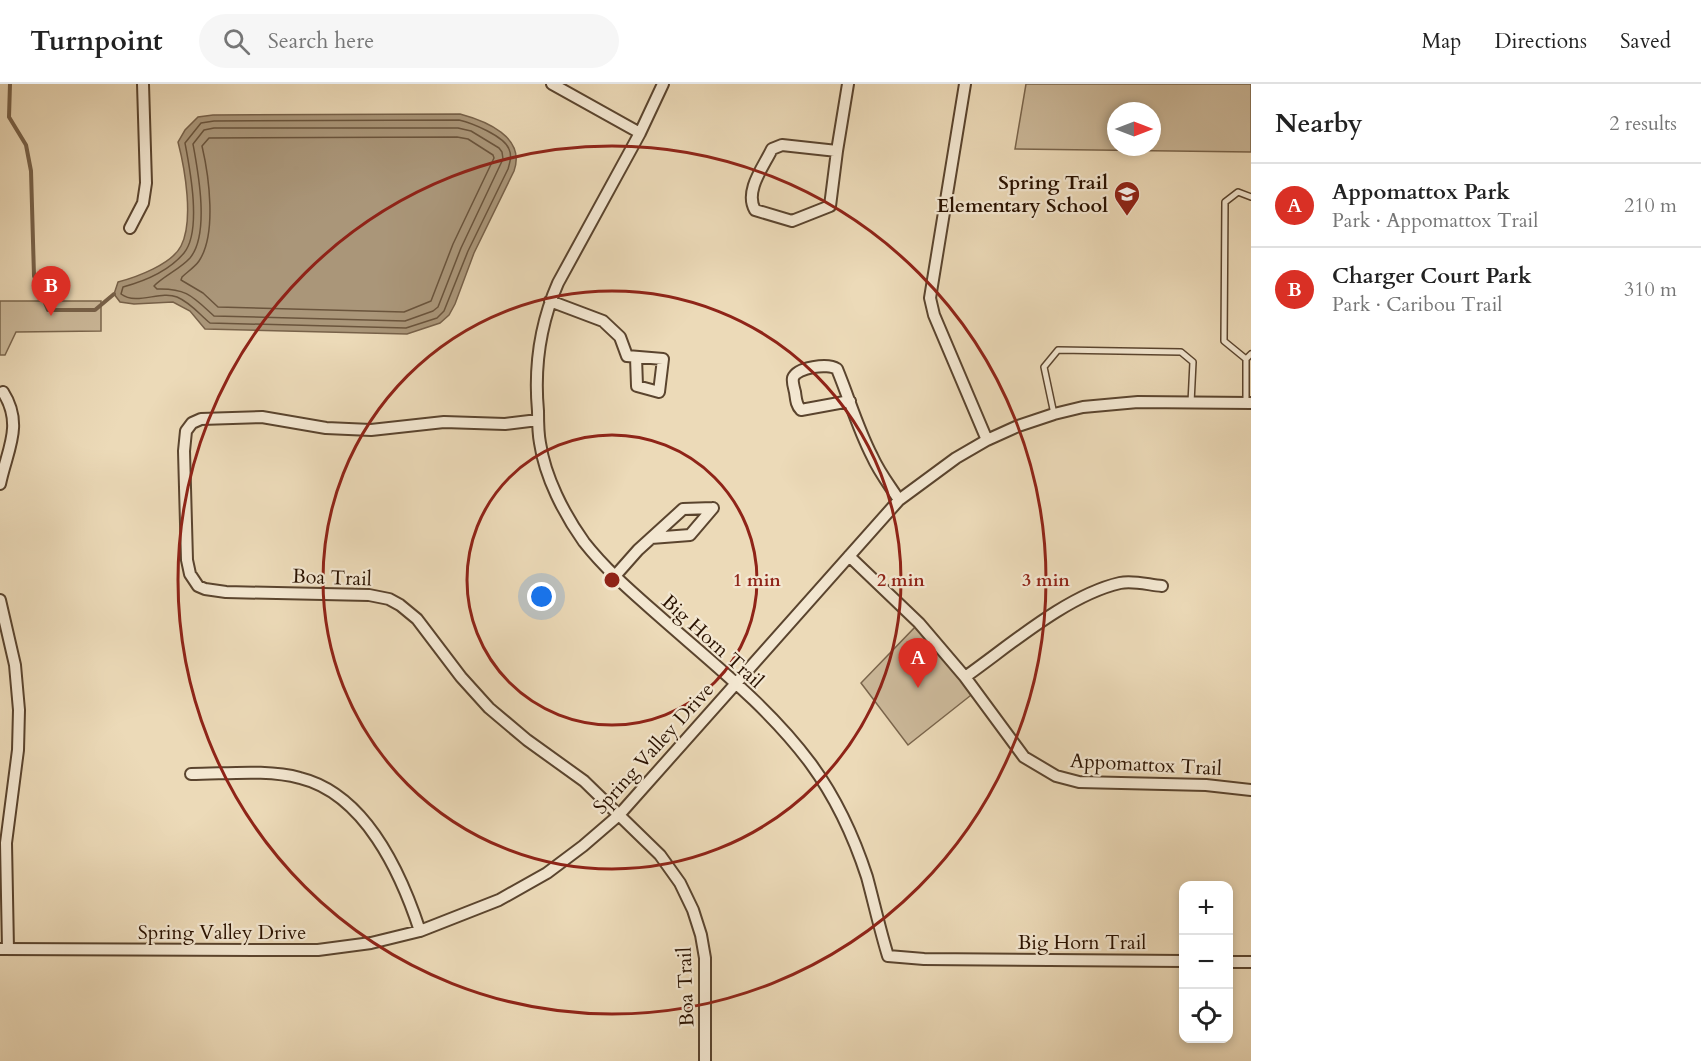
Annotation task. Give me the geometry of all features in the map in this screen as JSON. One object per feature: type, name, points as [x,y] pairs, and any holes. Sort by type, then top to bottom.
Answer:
[{"type":"street","points":[[130,228],[143,203],[146,183],[143,84]]},
{"type":"street","points":[[552,84],[640,133]]},
{"type":"street","name":"Big Horn Trail","points":[[663,84],[640,133],[568,262],[550,302],[537,354],[538,420],[543,456],[559,498],[584,542],[615,576],[784,731],[811,764],[844,819],[862,861],[876,919],[888,956],[924,959],[1179,961]]},
{"type":"street","points":[[837,151],[782,145],[772,149],[750,194],[755,210],[792,221],[830,206],[848,84]]},
{"type":"street","points":[[964,84],[930,298],[934,315],[987,440]]},
{"type":"street","points":[[550,302],[603,321],[620,337],[627,356],[636,357]]},
{"type":"street","points":[[849,401],[801,410],[798,406],[794,376],[798,372],[821,366],[832,366],[837,369],[872,457],[899,500]]},
{"type":"street","points":[[0,484],[14,429],[11,405],[3,392]]},
{"type":"street","name":"Spring Valley Drive","points":[[4,949],[318,950],[371,943],[420,931],[499,900],[547,873],[584,846],[619,815],[899,500],[938,469],[987,440],[1018,426],[1083,407],[1121,403],[1248,403]]},
{"type":"street","name":"Boa Trail","points":[[538,420],[505,424],[444,422],[362,430],[326,428],[262,417],[201,419],[192,423],[186,431],[184,451],[187,560],[190,574],[198,586],[205,590],[369,595],[389,599],[417,619],[461,677],[489,708],[527,740],[574,772],[660,855],[671,869],[686,894],[697,921],[705,967],[705,1061]]},
{"type":"street","points":[[615,576],[651,538],[683,509],[713,508],[690,535],[651,538]]},
{"type":"street","name":"Appomattox Trail","points":[[849,556],[919,623],[965,677],[1024,757],[1056,776],[1079,782],[1206,785],[1251,790]]},
{"type":"street","points":[[965,677],[1060,610],[1096,592],[1121,583],[1162,586]]},
{"type":"street","points":[[0,600],[15,665],[19,710],[18,750],[6,843],[4,949]]},
{"type":"street","points":[[191,774],[288,775],[314,782],[333,793],[365,824],[388,856],[404,885],[420,931]]},
{"type":"street","points":[[1233,962],[1251,962]]},
{"type":"lane","points":[[1246,359],[1224,341],[1225,202],[1238,192],[1251,197]]},
{"type":"lane","points":[[1054,414],[1044,367],[1058,350],[1181,351],[1193,362],[1191,403]]},
{"type":"lane","points":[[1248,403],[1246,359],[1251,354]]},
{"type":"shaded area","points":[[1026,84],[1251,84],[1251,152],[1161,151],[1161,102],[1107,102],[1107,150],[1015,149]]},
{"type":"shaded area","points":[[0,301],[101,301],[101,331],[16,332],[5,355],[0,355]]},
{"type":"shaded area","points":[[919,623],[975,692],[908,745],[861,683]]},
{"type":"water","points":[[460,114],[481,121],[501,132],[514,149],[516,159],[514,171],[474,253],[455,304],[449,315],[440,323],[407,334],[205,329],[190,311],[173,302],[134,304],[120,302],[114,294],[118,282],[162,264],[170,259],[181,246],[185,235],[188,209],[178,142],[185,130],[198,117],[213,115]]},
{"type":"waterway","points":[[10,84],[9,117],[26,145],[31,171],[34,276],[48,310],[95,310],[114,294]]},
{"type":"place","name":"Spring Trail Elementary School","points":[[1127,217]]},
{"type":"place","name":"Charger Court Park","points":[[51,316]]},
{"type":"place","name":"Appomattox Park","points":[[918,688]]}]
